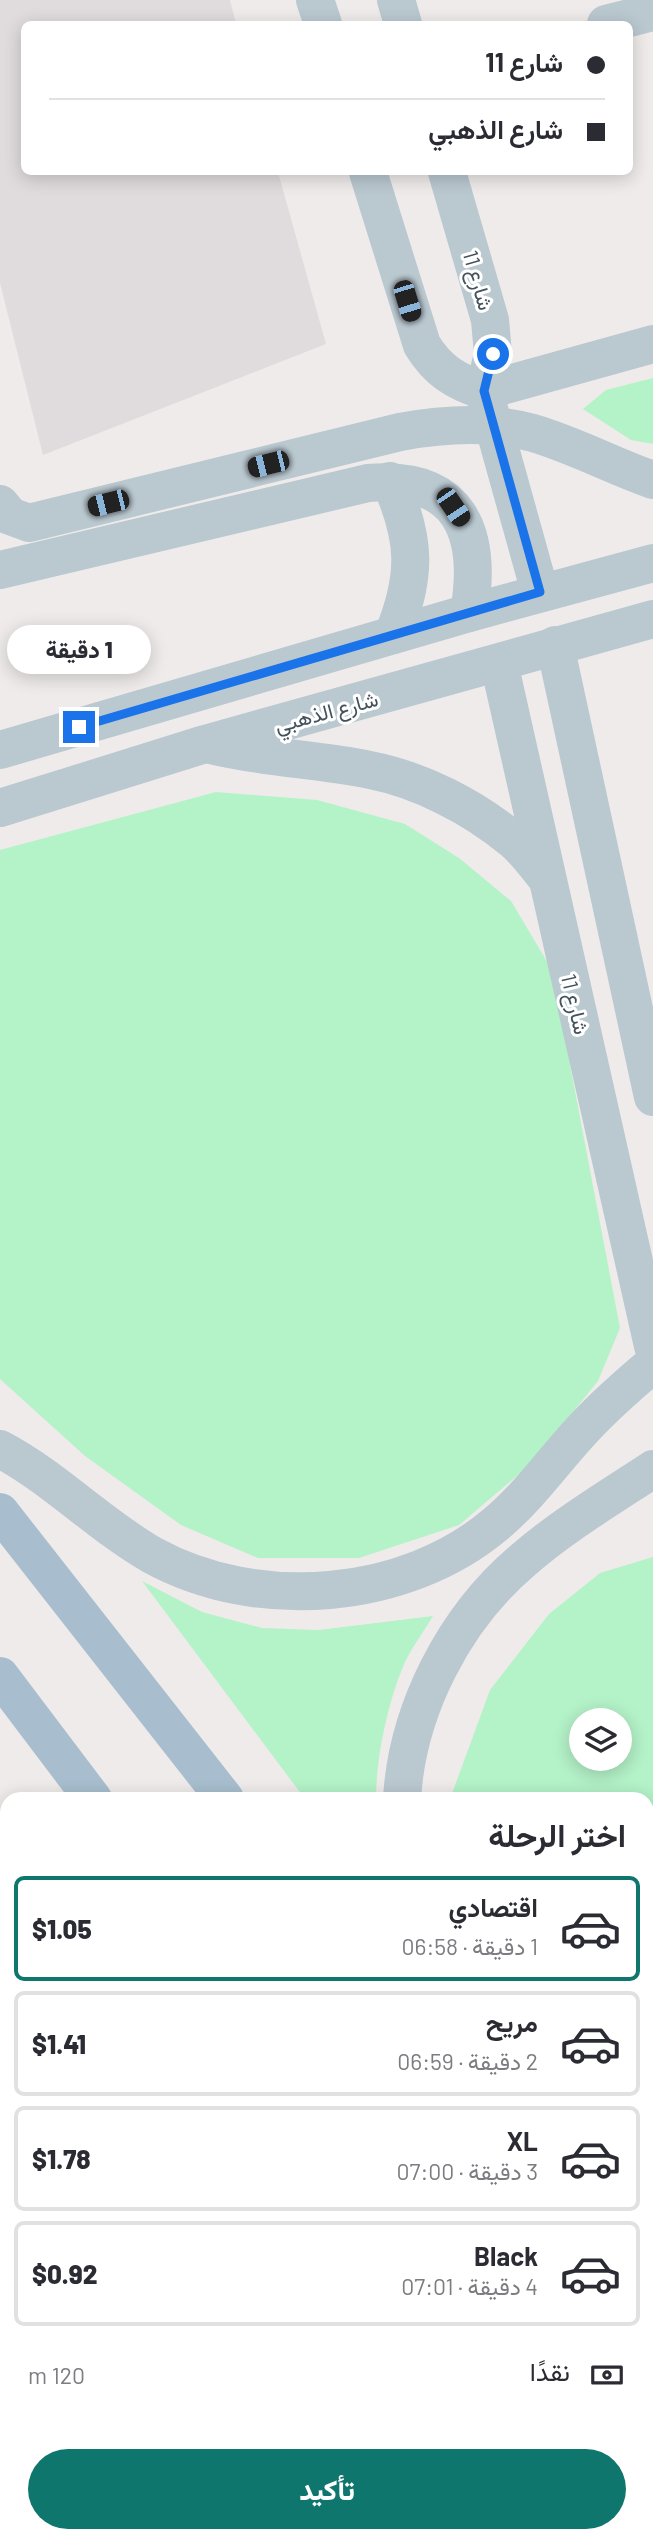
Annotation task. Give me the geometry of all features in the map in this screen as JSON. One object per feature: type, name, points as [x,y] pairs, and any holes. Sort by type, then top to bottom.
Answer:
[{"type":"main road","points":[[0,1512],[220,1792]]},
{"type":"main road","points":[[0,1676],[88,1792]]},
{"type":"street","points":[[315,0],[322,21]]},
{"type":"street","points":[[396,0],[403,21]]},
{"type":"street","points":[[618,21],[653,12]]},
{"type":"street","points":[[369,175],[422,345],[433,362],[459,383],[484,391],[653,344]]},
{"type":"street","name":"شارع 11","points":[[448,175],[490,320],[493,354],[484,391],[540,592]]},
{"type":"street","points":[[0,504],[10,516],[29,523],[400,432],[450,425],[494,427],[531,433],[653,480]]},
{"type":"street","points":[[0,570],[355,486],[390,481],[435,492],[453,507],[465,524],[473,568],[469,613]]},
{"type":"street","points":[[390,481],[403,511],[410,541],[411,574],[405,605],[393,635]]},
{"type":"street","points":[[0,750],[540,592],[653,563]]},
{"type":"street","name":"شارع الذهبي","points":[[0,808],[205,744],[653,619]]},
{"type":"street","points":[[555,646],[641,988],[653,1097]]},
{"type":"street","name":"شارع 11","points":[[499,663],[653,1346]]},
{"type":"street","points":[[205,744],[262,756],[372,770],[423,786],[471,810],[515,841],[547,879]]},
{"type":"street","points":[[0,1449],[38,1471],[120,1534],[154,1556],[197,1575],[240,1586],[328,1590],[364,1585],[398,1576],[464,1547],[495,1525],[524,1499],[581,1430],[617,1393],[653,1364]]},
{"type":"street","points":[[403,1792],[410,1746],[424,1702],[442,1660],[466,1621],[519,1563],[548,1540],[653,1469]]},
{"type":"shaded area","points":[[0,0],[230,0],[235,21],[21,21],[21,175],[279,175],[326,344],[43,455],[0,283]]},
{"type":"green space","points":[[653,378],[653,444],[631,440],[583,409],[606,390]]},
{"type":"green space","points":[[216,792],[317,800],[405,824],[459,858],[511,901],[552,970],[620,1328],[598,1381],[531,1464],[459,1525],[359,1558],[258,1558],[181,1525],[85,1456],[0,1379],[0,850]]},
{"type":"green space","points":[[653,1557],[653,1792],[453,1792],[490,1690],[549,1614],[600,1573]]},
{"type":"green space","points":[[142,1581],[202,1612],[262,1628],[319,1630],[433,1616],[405,1662],[393,1694],[381,1747],[376,1792],[300,1792]]},
{"type":"route","points":[[79,727],[540,592],[484,391],[493,354]]}]
